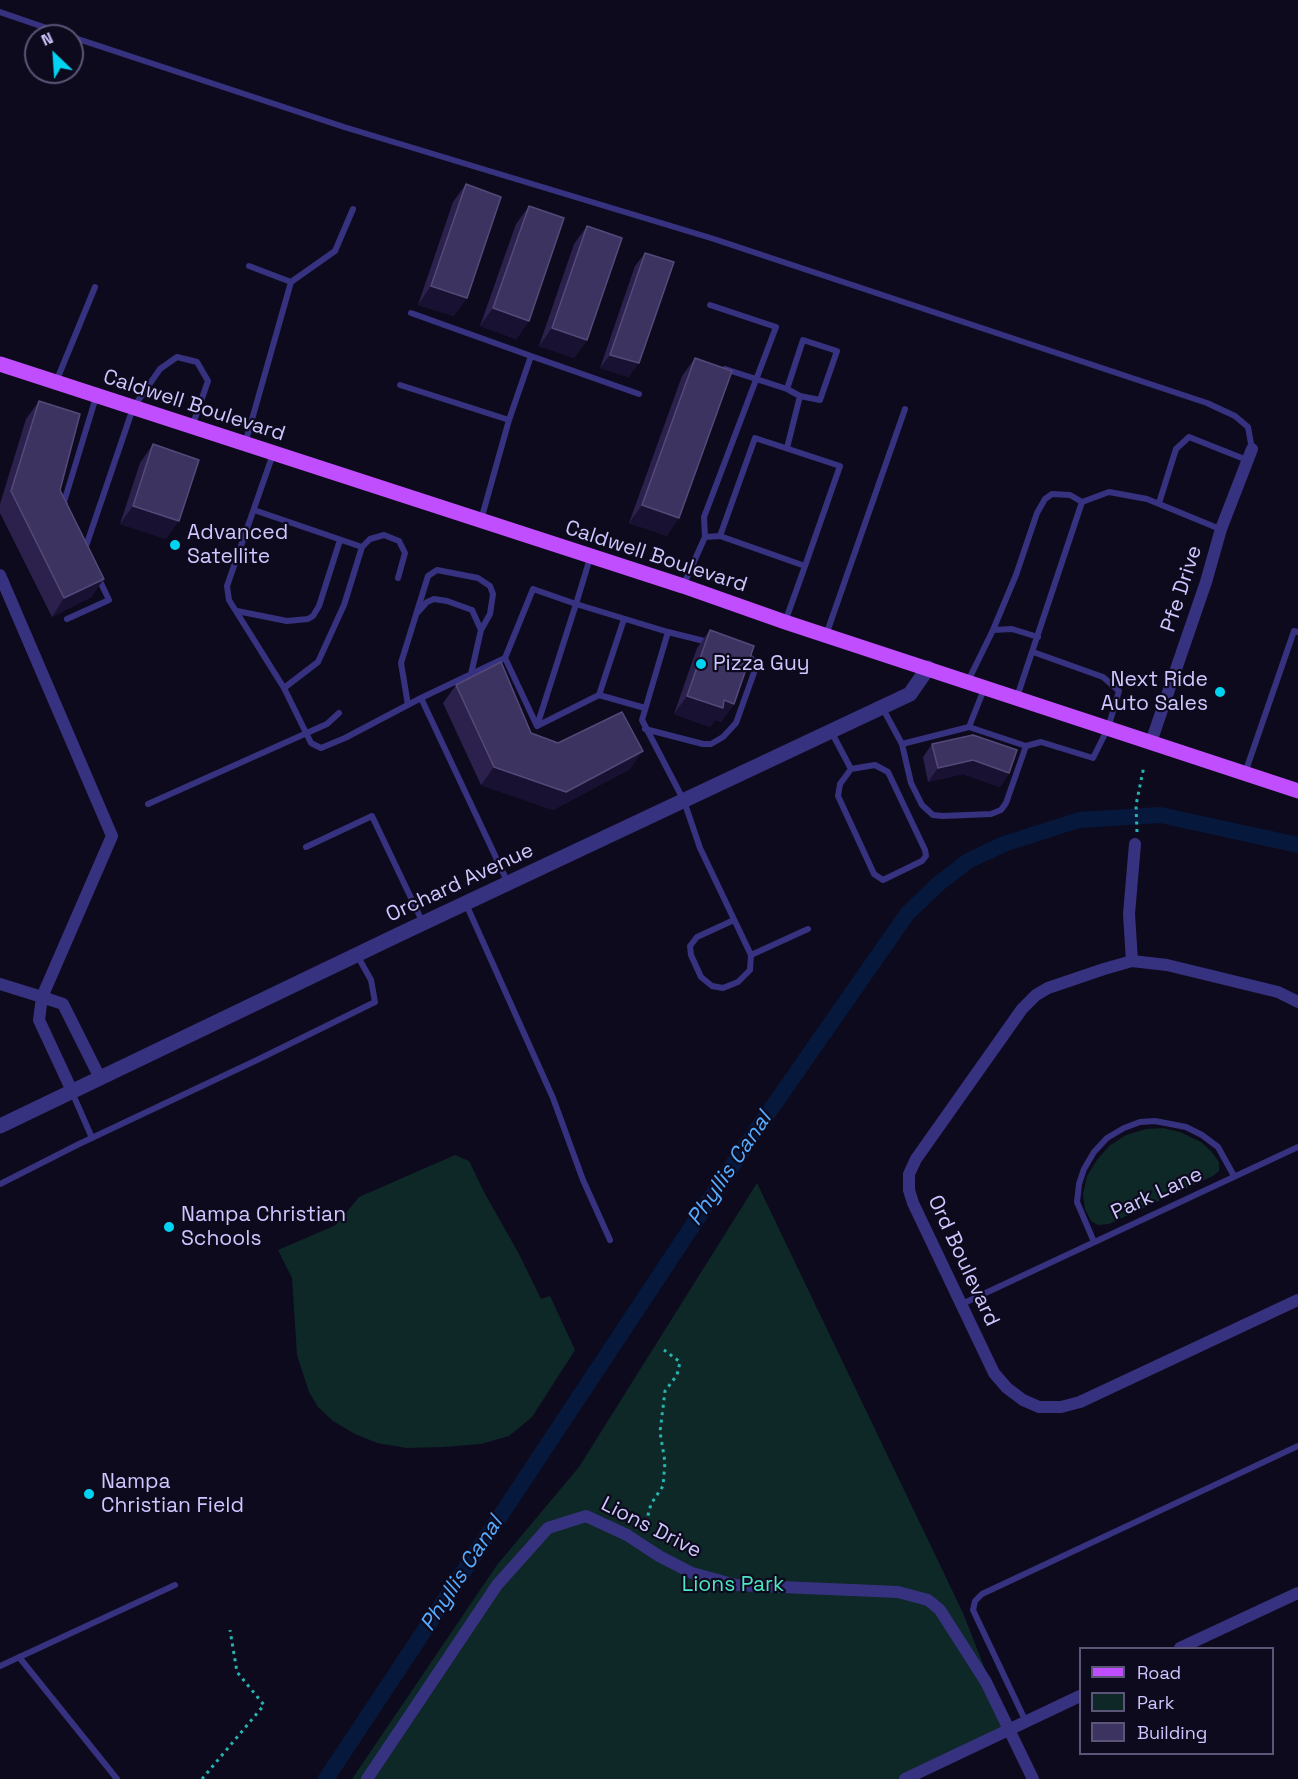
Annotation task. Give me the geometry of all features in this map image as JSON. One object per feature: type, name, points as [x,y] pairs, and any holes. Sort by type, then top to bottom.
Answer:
[{"type":"main road","name":"Caldwell Boulevard","points":[[0,364],[590,558],[683,586],[785,622],[1298,791]]},
{"type":"street","name":"Pfe Drive","points":[[1151,742],[1206,582],[1221,529],[1250,455]]},
{"type":"street","points":[[0,575],[112,836],[42,997],[39,1020],[72,1092]]},
{"type":"street","name":"Orchard Avenue","points":[[0,1126],[465,903],[910,694],[928,668]]},
{"type":"street","points":[[1131,961],[1129,914],[1135,844]]},
{"type":"street","name":"Ord Boulevard","points":[[1298,1002],[1278,992],[1189,970],[1131,961],[1035,994],[916,1159],[909,1174],[909,1190],[913,1203],[994,1372],[1007,1388],[1023,1400],[1039,1407],[1061,1407],[1080,1402],[1298,1300]]},
{"type":"street","points":[[0,984],[63,1004],[100,1078]]},
{"type":"street","name":"Lions Drive","points":[[367,1779],[497,1585],[548,1528],[586,1516],[627,1536],[692,1573],[736,1585],[898,1592],[928,1600],[940,1610],[986,1682],[1033,1779]]},
{"type":"street","points":[[1182,1647],[1298,1593]]},
{"type":"street","points":[[905,1779],[1079,1696]]},
{"type":"lane","points":[[0,12],[36,24]]},
{"type":"lane","points":[[84,40],[344,127],[714,239],[1207,403],[1235,416],[1248,427],[1250,455],[1190,437],[1176,449],[1159,504]]},
{"type":"lane","points":[[245,445],[291,282],[335,251],[353,209]]},
{"type":"lane","points":[[249,266],[291,282]]},
{"type":"lane","points":[[56,383],[95,287]]},
{"type":"lane","points":[[683,586],[705,537],[704,517],[776,327],[710,305]]},
{"type":"lane","points":[[411,314],[639,394]]},
{"type":"lane","points":[[718,367],[787,389],[800,396],[820,400],[837,351],[803,340],[787,389]]},
{"type":"lane","points":[[481,522],[509,420],[531,356]]},
{"type":"lane","points":[[85,549],[133,408],[160,369],[177,357],[197,362],[208,381],[192,427]]},
{"type":"lane","points":[[400,385],[509,420]]},
{"type":"lane","points":[[68,511],[64,502],[96,396]]},
{"type":"lane","points":[[787,448],[800,396]]},
{"type":"lane","points":[[826,635],[905,409]]},
{"type":"lane","points":[[720,536],[755,438],[840,466],[785,622]]},
{"type":"lane","points":[[273,454],[227,586],[229,600],[284,688],[311,743],[321,748],[506,658],[533,590],[624,619],[711,643]]},
{"type":"lane","points":[[968,681],[1016,575],[1037,513],[1052,494],[1070,495],[1082,501],[1109,492],[1147,499],[1221,529]]},
{"type":"lane","points":[[1017,698],[1082,501]]},
{"type":"lane","points":[[254,510],[362,548]]},
{"type":"lane","points":[[284,688],[318,662],[344,605],[362,548],[370,538],[384,534],[399,541],[405,553],[398,578]]},
{"type":"lane","points":[[705,537],[720,536],[805,566]]},
{"type":"lane","points":[[81,540],[90,559]]},
{"type":"lane","points":[[237,611],[287,621],[308,619],[314,616],[340,540]]},
{"type":"lane","points":[[537,726],[590,558]]},
{"type":"lane","points":[[67,619],[109,600],[94,570]]},
{"type":"lane","points":[[408,705],[401,663],[428,576],[437,570],[478,578],[490,586],[493,594],[490,614],[481,630],[471,674]]},
{"type":"lane","points":[[415,616],[427,602],[434,599],[447,601],[472,610],[481,630]]},
{"type":"lane","points":[[598,695],[624,619]]},
{"type":"lane","points":[[993,630],[1012,629],[1038,637]]},
{"type":"lane","points":[[1245,773],[1294,631],[1298,632]]},
{"type":"lane","points":[[668,632],[642,720],[684,801],[700,848],[751,955],[750,970],[738,982],[723,988],[712,986],[701,977],[691,955],[690,946],[697,937],[734,920]]},
{"type":"lane","points":[[645,729],[703,744],[717,741],[730,732],[736,723],[756,668],[755,663],[747,655],[732,649]]},
{"type":"lane","points":[[902,744],[969,727],[1026,746],[1041,742],[1093,758],[1108,728],[1119,691],[1102,677],[1033,652]]},
{"type":"lane","points":[[506,658],[537,726]]},
{"type":"lane","points":[[969,727],[984,687]]},
{"type":"lane","points":[[537,726],[598,695],[645,708]]},
{"type":"lane","points":[[420,698],[508,883]]},
{"type":"lane","points":[[881,707],[902,744],[911,783],[922,805],[933,815],[991,814],[1001,810],[1006,803],[1026,746]]},
{"type":"lane","points":[[148,804],[327,724],[339,713]]},
{"type":"lane","points":[[830,730],[851,769]]},
{"type":"lane","points":[[875,765],[888,772],[925,850],[926,856],[922,861],[882,880],[874,874],[838,796],[840,784],[851,769],[875,765]]},
{"type":"lane","points":[[306,847],[372,816],[423,923]]},
{"type":"lane","points":[[465,903],[553,1098],[578,1169],[610,1240]]},
{"type":"lane","points":[[751,955],[808,929]]},
{"type":"lane","points":[[0,1184],[375,1002],[371,980],[357,955]]},
{"type":"lane","points":[[72,1092],[92,1138]]},
{"type":"lane","name":"Park Lane","points":[[1094,1242],[1077,1202],[1079,1184],[1084,1169],[1094,1152],[1107,1138],[1124,1128],[1140,1122],[1155,1121],[1186,1127],[1218,1147],[1234,1176]]},
{"type":"lane","name":"Park Lane","points":[[961,1305],[1298,1147]]},
{"type":"lane","points":[[1026,1722],[974,1610],[975,1601],[982,1594],[1298,1446]]},
{"type":"lane","points":[[0,1666],[175,1585]]},
{"type":"lane","points":[[19,1657],[117,1779]]},
{"type":"path","points":[[1137,830],[1136,805],[1144,766]]},
{"type":"path","points":[[639,1543],[646,1527],[651,1504],[663,1486],[665,1462],[660,1432],[665,1390],[677,1375],[680,1362],[664,1350]]},
{"type":"path","points":[[202,1779],[264,1705],[237,1672],[230,1630]]},
{"type":"green space","points":[[1163,1128],[1180,1132],[1201,1142],[1219,1162],[1219,1171],[1213,1176],[1109,1224],[1098,1225],[1091,1221],[1085,1209],[1083,1194],[1087,1176],[1097,1160],[1109,1146],[1126,1135],[1146,1129]]},
{"type":"green space","points":[[455,1155],[469,1161],[541,1299],[550,1296],[575,1350],[532,1417],[509,1436],[481,1444],[443,1447],[407,1448],[377,1443],[333,1421],[318,1407],[309,1392],[297,1355],[292,1278],[278,1250],[336,1225],[359,1197]]},
{"type":"green space","name":"Lions Park","points":[[757,1183],[963,1613],[1009,1730],[905,1779],[352,1779],[497,1565],[579,1467]]},
{"type":"building","points":[[466,184],[501,197],[467,298],[431,286]]},
{"type":"building","points":[[529,206],[564,218],[529,321],[493,308]]},
{"type":"building","points":[[587,226],[622,238],[587,340],[552,328]]},
{"type":"building","points":[[645,253],[674,262],[639,363],[610,355]]},
{"type":"building","points":[[695,358],[732,371],[679,518],[642,505]]},
{"type":"building","points":[[39,401],[80,414],[60,490],[104,579],[64,598],[11,491]]},
{"type":"building","points":[[153,444],[199,460],[179,521],[133,506]]},
{"type":"building","points":[[710,630],[754,646],[734,704],[724,700],[723,708],[687,696]]},
{"type":"building","points":[[501,662],[531,733],[558,743],[622,712],[643,751],[566,792],[494,767],[456,685]]},
{"type":"building","points":[[973,735],[1017,750],[1009,773],[973,760],[938,768],[932,744]]},
{"type":"waterway","name":"Phyllis Canal","points":[[326,1779],[748,1142],[907,914],[937,885],[968,861],[1004,844],[1079,820],[1160,815],[1298,845]]},
{"type":"place","name":"Advanced Satellite","points":[[175,545]]},
{"type":"place","name":"Pizza Guy","points":[[701,664]]},
{"type":"place","name":"Next Ride Auto Sales","points":[[1220,692]]},
{"type":"place","name":"Nampa Christian Schools","points":[[169,1227]]},
{"type":"place","name":"Nampa Christian Field","points":[[89,1494]]}]
